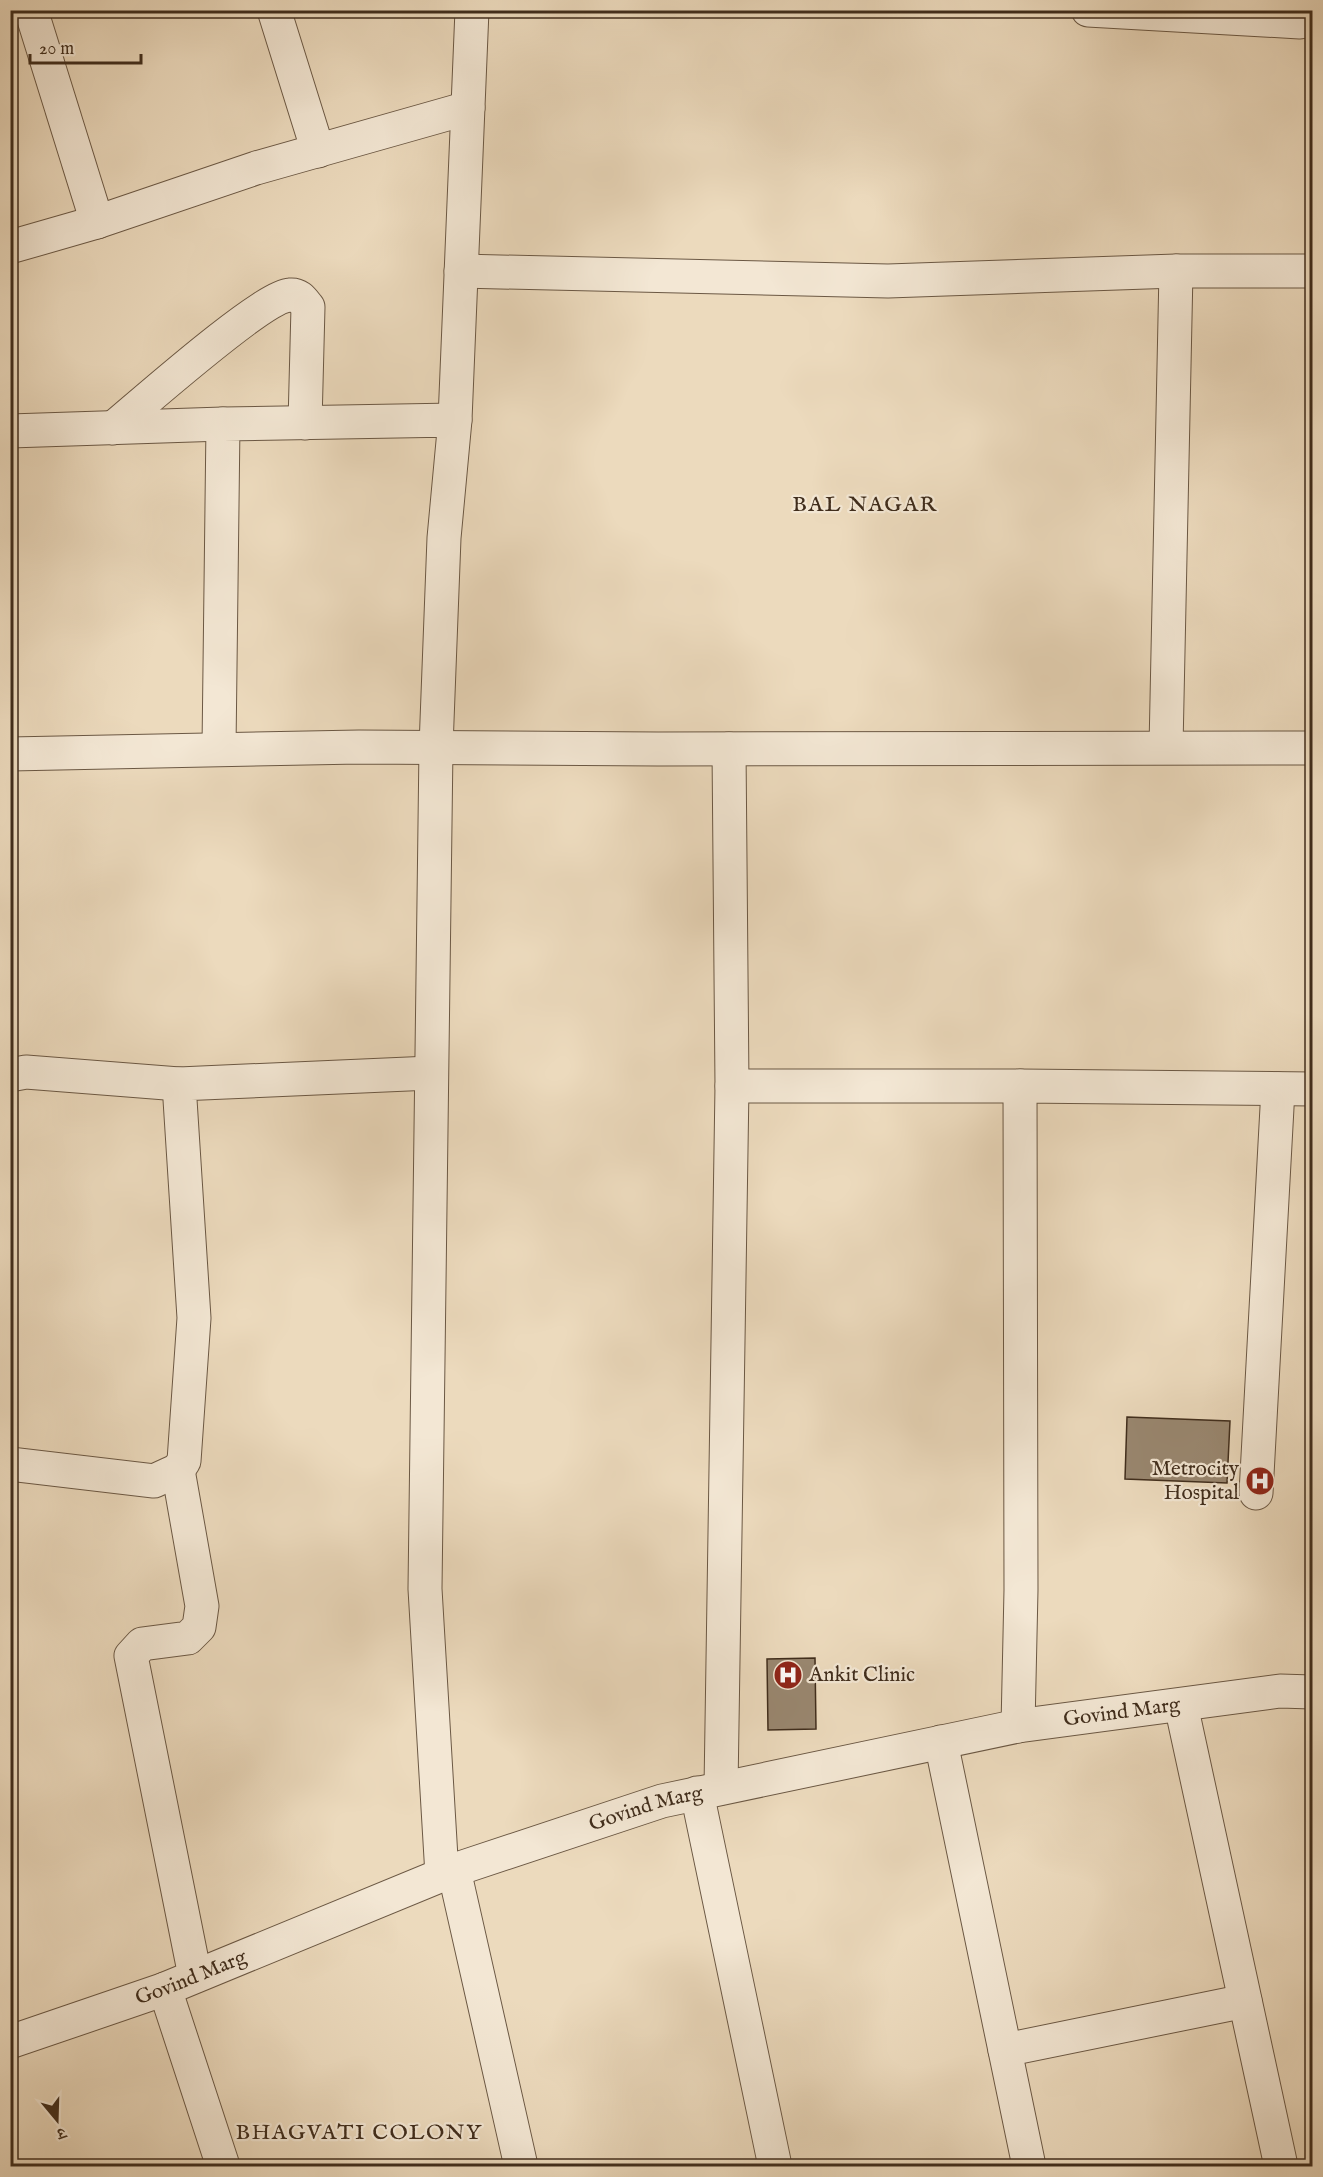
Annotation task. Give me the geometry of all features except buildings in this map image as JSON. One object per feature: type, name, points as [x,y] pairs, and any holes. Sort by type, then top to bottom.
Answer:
[{"type":"street","points":[[31,10],[97,222]]},
{"type":"street","points":[[274,10],[318,151]]},
{"type":"street","points":[[471,10],[455,420],[444,538],[436,747],[425,1589],[448,1873],[521,2166]]},
{"type":"street","points":[[1088,10],[1300,22],[1303,10]]},
{"type":"street","points":[[10,247],[97,222],[256,168],[468,108]]},
{"type":"street","points":[[461,271],[888,281],[1176,271],[1312,271]]},
{"type":"street","points":[[1166,747],[1176,271]]},
{"type":"street","points":[[113,428],[244,320],[279,298],[292,295],[301,297],[308,307],[306,423]]},
{"type":"street","points":[[10,431],[455,420]]},
{"type":"street","points":[[219,748],[223,424]]},
{"type":"street","points":[[10,754],[219,748],[436,747],[1312,748]]},
{"type":"street","points":[[729,749],[732,1086],[709,1791],[775,2166]]},
{"type":"street","points":[[10,1075],[26,1072],[179,1084],[431,1073]]},
{"type":"street","points":[[10,1464],[154,1481],[178,1470],[184,1461],[194,1318],[179,1084]]},
{"type":"street","points":[[732,1086],[1312,1089]]},
{"type":"street","points":[[1018,1726],[1021,1590],[1020,1086]]},
{"type":"street","points":[[1256,1493],[1278,1089]]},
{"type":"street","points":[[178,1470],[202,1606],[199,1627],[188,1638],[142,1644],[131,1656],[195,1976]]},
{"type":"street","name":"Govind Marg","points":[[10,2042],[165,1989],[448,1873],[662,1801],[1018,1726],[1280,1691],[1312,1692]]},
{"type":"street","points":[[1180,1705],[1281,2166]]},
{"type":"street","points":[[941,1742],[1029,2166]]},
{"type":"street","points":[[165,1989],[223,2166]]},
{"type":"street","points":[[1005,2050],[1245,2001]]},
{"type":"place","name":"Metrocity Hospital","points":[[1260,1481]]},
{"type":"place","name":"Ankit Clinic","points":[[788,1675]]},
{"type":"district","name":"BAL NAGAR","points":[[865,505]]},
{"type":"district","name":"BHAGVATI COLONY","points":[[359,2133]]}]
